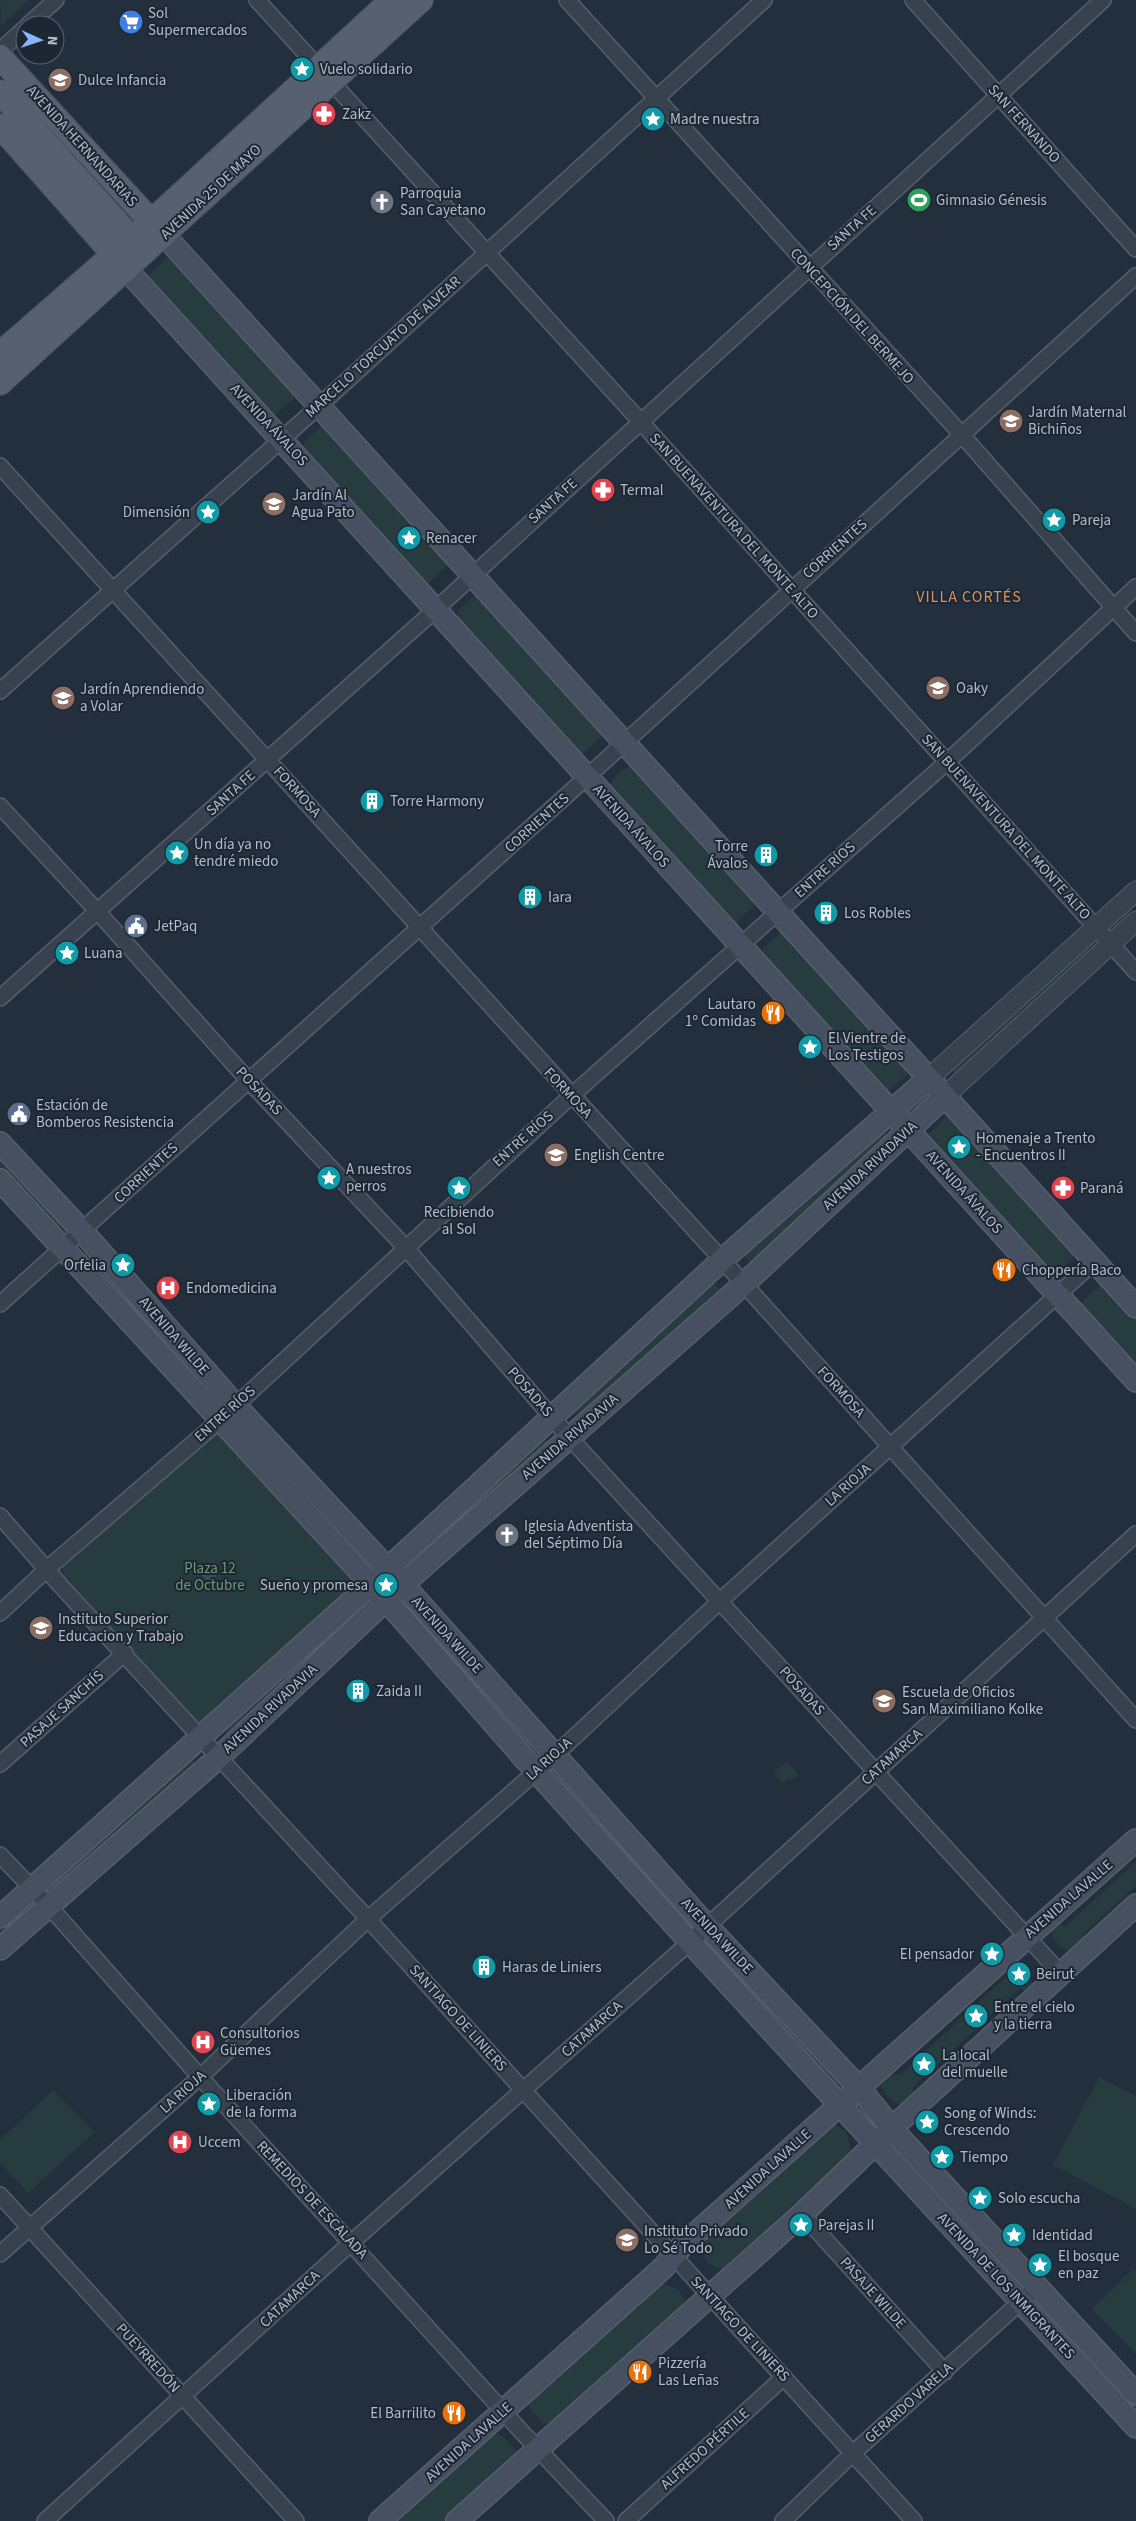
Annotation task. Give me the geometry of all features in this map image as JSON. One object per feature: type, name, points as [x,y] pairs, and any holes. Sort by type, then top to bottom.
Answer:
[{"type":"main road","name":"AVENIDA 25 DE MAYO","points":[[325,74],[392,0]]},
{"type":"main road","name":"AVENIDA 25 DE MAYO","points":[[0,383],[120,262],[325,74],[421,0]]},
{"type":"main road","name":"AVENIDA HERNANDARIAS","points":[[0,57],[157,229]]},
{"type":"main road","name":"AVENIDA HERNANDARIAS","points":[[0,92],[131,238]]},
{"type":"main road","points":[[0,126],[120,262]]},
{"type":"main road","name":"AVENIDA 25 DE MAYO","points":[[0,354],[120,262],[131,238],[157,229]]},
{"type":"main road","points":[[157,229],[473,574],[778,913],[1096,1260],[1136,1307]]},
{"type":"main road","name":"AVENIDA ÁVALOS","points":[[120,262],[282,438],[739,946],[1136,1381]]},
{"type":"main road","name":"AVENIDA RIVADAVIA","points":[[0,1917],[199,1736],[370,1585],[722,1260],[929,1078]]},
{"type":"main road","name":"AVENIDA RIVADAVIA","points":[[0,1949],[218,1758],[402,1585],[744,1284],[945,1096]]},
{"type":"main road","name":"AVENIDA WILDE","points":[[0,1143],[82,1231],[235,1405],[402,1585],[707,1926],[860,2089],[893,2127]]},
{"type":"main road","name":"AVENIDA WILDE","points":[[0,1180],[370,1585],[386,1600],[536,1772],[876,2144]]},
{"type":"main road","name":"AVENIDA LAVALLE","points":[[380,2521],[674,2257],[684,2244],[860,2089],[1026,1937],[1059,1910],[1136,1840]]},
{"type":"main road","points":[[457,2521],[537,2447],[802,2214],[893,2127],[1062,1975],[1136,1905]]},
{"type":"main road","name":"AVENIDA DE LOS INMIGRANTES","points":[[893,2127],[900,2138],[1136,2394]]},
{"type":"main road","name":"AVENIDA DE LOS INMIGRANTES","points":[[876,2144],[1136,2427]]},
{"type":"street","points":[[39,15],[56,0]]},
{"type":"street","name":"SAN BUENAVENTURA DEL MONTE ALTO","points":[[257,0],[486,254],[641,422],[790,590],[1136,972]]},
{"type":"street","name":"CONCEPCIÓN DEL BERMEJO","points":[[566,0],[962,436],[1136,633]]},
{"type":"street","name":"MARCELO TORCUATO DE ALVEAR","points":[[0,691],[319,406],[764,0]]},
{"type":"street","name":"SAN FERNANDO","points":[[913,0],[1136,249]]},
{"type":"street","name":"SANTA FE","points":[[0,998],[435,610],[1103,0]]},
{"type":"street","points":[[0,51],[15,37]]},
{"type":"street","name":"CORRIENTES","points":[[0,1304],[587,777],[624,741],[1136,276]]},
{"type":"street","name":"FORMOSA","points":[[0,466],[111,590],[268,759],[419,929],[744,1284],[1136,1720]]},
{"type":"street","name":"ENTRE RÍOS","points":[[0,1613],[47,1569],[220,1420],[405,1247],[571,1096],[947,762],[1136,587]]},
{"type":"street","name":"POSADAS","points":[[0,806],[98,912],[248,1080],[405,1247],[569,1437],[1062,1975]]},
{"type":"street","name":"AVENIDA RIVADAVIA","points":[[929,1078],[1136,891]]},
{"type":"street","name":"AVENIDA RIVADAVIA","points":[[945,1096],[1136,920]]},
{"type":"street","name":"LA RIOJA","points":[[0,2254],[200,2077],[368,1919],[555,1755],[720,1601],[1096,1260]]},
{"type":"street","name":"SANTIAGO DE LINIERS","points":[[0,1516],[218,1758],[368,1919],[914,2521]]},
{"type":"street","name":"CATAMARCA","points":[[45,2521],[352,2242],[690,1942],[1136,1534]]},
{"type":"street","name":"PASAJE SANCHÍS","points":[[0,1764],[125,1653]]},
{"type":"street","name":"REMEDIOS DE ESCALADA","points":[[0,1855],[48,1905],[200,2077],[606,2521]]},
{"type":"street","name":"PUEYRREDÓN","points":[[0,2195],[296,2521]]},
{"type":"street","name":"PASAJE WILDE","points":[[802,2214],[944,2372]]},
{"type":"street","name":"GERARDO VARELA","points":[[790,2519],[852,2454],[1037,2287]]},
{"type":"street","name":"ALFREDO PÉRTILE","points":[[626,2521],[784,2377]]},
{"type":"green space","points":[[0,0],[29,0],[1,26]]},
{"type":"green space","points":[[167,258],[176,259],[295,388],[295,397],[276,414],[266,413],[149,283],[148,276]]},
{"type":"green space","points":[[322,426],[329,426],[447,554],[448,564],[428,584],[417,582],[302,452],[305,441]]},
{"type":"green space","points":[[475,595],[484,595],[602,724],[602,736],[584,753],[574,753],[456,624],[459,609]]},
{"type":"green space","points":[[636,764],[756,904],[734,924],[608,789],[619,773],[627,767]]},
{"type":"green space","points":[[779,934],[788,934],[909,1065],[907,1075],[889,1090],[880,1091],[760,952]]},
{"type":"green space","points":[[1085,945],[1091,953],[958,1077],[949,1067]]},
{"type":"green space","points":[[946,1117],[956,1117],[1074,1247],[1073,1258],[1055,1275],[1044,1272],[929,1146],[929,1134]]},
{"type":"green space","points":[[878,1131],[884,1132],[887,1136],[886,1141],[752,1261],[748,1261],[745,1255]]},
{"type":"green space","points":[[0,1146],[62,1221],[58,1228],[0,1172]]},
{"type":"green space","points":[[88,1251],[215,1392],[210,1396],[81,1255]]},
{"type":"green space","points":[[714,1283],[719,1289],[581,1415],[574,1410]]},
{"type":"green space","points":[[1100,1285],[1105,1285],[1136,1315],[1136,1374],[1080,1309],[1081,1303]]},
{"type":"green space","name":"Plaza 12 de Octubre","points":[[216,1432],[224,1432],[356,1580],[355,1589],[206,1724],[198,1724],[63,1574],[63,1563]]},
{"type":"green space","points":[[546,1436],[548,1445],[407,1567],[405,1564]]},
{"type":"green space","points":[[406,1598],[534,1745],[527,1749],[401,1602]]},
{"type":"green space","points":[[363,1603],[366,1610],[228,1733],[222,1730]]},
{"type":"green space","points":[[193,1757],[195,1764],[58,1886],[54,1879]]},
{"type":"green space","points":[[787,1761],[798,1774],[791,1781],[788,1779],[783,1783],[773,1773]]},
{"type":"green space","points":[[559,1774],[683,1913],[679,1917],[556,1778]]},
{"type":"green space","points":[[1136,1862],[1136,1886],[1084,1933],[1082,1947],[1074,1953],[1058,1944],[1053,1938],[1051,1928],[1057,1922],[1064,1927]]},
{"type":"green space","points":[[23,1909],[27,1912],[0,1940],[0,1928]]},
{"type":"green space","points":[[719,1949],[841,2080],[832,2088],[714,1955]]},
{"type":"green space","points":[[1010,1958],[1026,1970],[1035,1989],[1028,1995],[1020,1988],[913,2087],[913,2099],[904,2106],[888,2097],[879,2082],[888,2072],[900,2075],[1007,1976],[1001,1965]]},
{"type":"green space","points":[[1099,2077],[1136,2096],[1136,2209],[1053,2165]]},
{"type":"green space","points":[[53,2090],[95,2132],[28,2193],[0,2163],[0,2140]]},
{"type":"green space","points":[[833,2124],[844,2131],[849,2141],[850,2150],[843,2159],[722,2269],[709,2265],[698,2246]]},
{"type":"green space","points":[[1133,2269],[1136,2272],[1136,2354],[1092,2309]]},
{"type":"green space","points":[[657,2281],[679,2290],[684,2300],[681,2311],[554,2422],[543,2424],[526,2403]]},
{"type":"green space","points":[[1047,2309],[1136,2406],[1136,2414],[1043,2312]]},
{"type":"green space","points":[[494,2433],[503,2436],[516,2450],[511,2464],[448,2521],[392,2521]]},
{"type":"water","points":[[206,1564],[212,1564],[217,1569],[215,1578],[206,1580],[201,1575],[201,1569]]},
{"type":"place","name":"Sol Supermercados","points":[[131,22]]},
{"type":"place","name":"Vuelo solidario","points":[[302,69]]},
{"type":"place","name":"Dulce Infancia","points":[[60,80]]},
{"type":"place","name":"Zakz","points":[[324,114]]},
{"type":"place","name":"Madre nuestra","points":[[653,119]]},
{"type":"place","name":"Gimnasio Génesis","points":[[919,200]]},
{"type":"place","name":"Parroquia San Cayetano","points":[[382,202]]},
{"type":"place","name":"Jardín Maternal Bichiños","points":[[1011,421]]},
{"type":"place","name":"Termal","points":[[603,490]]},
{"type":"place","name":"Jardín Al Agua Pato","points":[[274,504]]},
{"type":"place","name":"Dimensión","points":[[208,512]]},
{"type":"place","name":"Pareja","points":[[1054,520]]},
{"type":"place","name":"Renacer","points":[[409,538]]},
{"type":"place","name":"Oaky","points":[[938,688]]},
{"type":"place","name":"Jardín Aprendiendo a Volar","points":[[63,698]]},
{"type":"place","name":"Torre Harmony","points":[[372,801]]},
{"type":"place","name":"Un día ya no tendré miedo","points":[[177,853]]},
{"type":"place","name":"Torre Ávalos","points":[[766,855]]},
{"type":"place","name":"Iara","points":[[530,897]]},
{"type":"place","name":"Los Robles","points":[[826,913]]},
{"type":"place","name":"JetPaq","points":[[136,926]]},
{"type":"place","name":"Luana","points":[[67,953]]},
{"type":"place","name":"Lautaro 1º Comidas","points":[[773,1013]]},
{"type":"place","name":"El Vientre de Los Testigos","points":[[810,1047]]},
{"type":"place","name":"Estación de Bomberos Resistencia","points":[[19,1114]]},
{"type":"place","name":"Homenaje a Trento - Encuentros II","points":[[959,1147]]},
{"type":"place","name":"English Centre","points":[[556,1155]]},
{"type":"place","name":"A nuestros perros","points":[[329,1178]]},
{"type":"place","name":"Recibiendo al Sol","points":[[459,1188]]},
{"type":"place","name":"Paraná","points":[[1063,1188]]},
{"type":"place","name":"Orfelia","points":[[123,1265]]},
{"type":"place","name":"Choppería Baco","points":[[1004,1270]]},
{"type":"place","name":"Endomedicina","points":[[168,1288]]},
{"type":"place","name":"Iglesia Adventista del Séptimo Día","points":[[507,1535]]},
{"type":"place","name":"Sueño y promesa","points":[[386,1585]]},
{"type":"place","name":"Instituto Superior Educacion y Trabajo","points":[[41,1628]]},
{"type":"place","name":"Zaida II","points":[[358,1691]]},
{"type":"place","name":"Escuela de Oficios San Maximiliano Kolke","points":[[884,1701]]},
{"type":"place","name":"El pensador","points":[[992,1954]]},
{"type":"place","name":"Haras de Liniers","points":[[484,1967]]},
{"type":"place","name":"Beirut","points":[[1019,1974]]},
{"type":"place","name":"Entre el cielo y la tierra","points":[[976,2016]]},
{"type":"place","name":"Consultorios Güemes","points":[[203,2042]]},
{"type":"place","name":"La local del muelle","points":[[924,2064]]},
{"type":"place","name":"Liberación de la forma","points":[[209,2104]]},
{"type":"place","name":"Song of Winds: Crescendo","points":[[927,2122]]},
{"type":"place","name":"Uccem","points":[[180,2142]]},
{"type":"place","name":"Tiempo","points":[[942,2157]]},
{"type":"place","name":"Solo escucha","points":[[980,2198]]},
{"type":"place","name":"Parejas II","points":[[801,2225]]},
{"type":"place","name":"Identidad","points":[[1014,2235]]},
{"type":"place","name":"Instituto Privado Lo Sé Todo","points":[[627,2240]]},
{"type":"place","name":"El bosque en paz","points":[[1040,2265]]},
{"type":"place","name":"Pizzería Las Leñas","points":[[640,2372]]},
{"type":"place","name":"El Barrilito","points":[[454,2413]]},
{"type":"district","name":"VILLA CORTÉS","points":[[969,597]]}]
